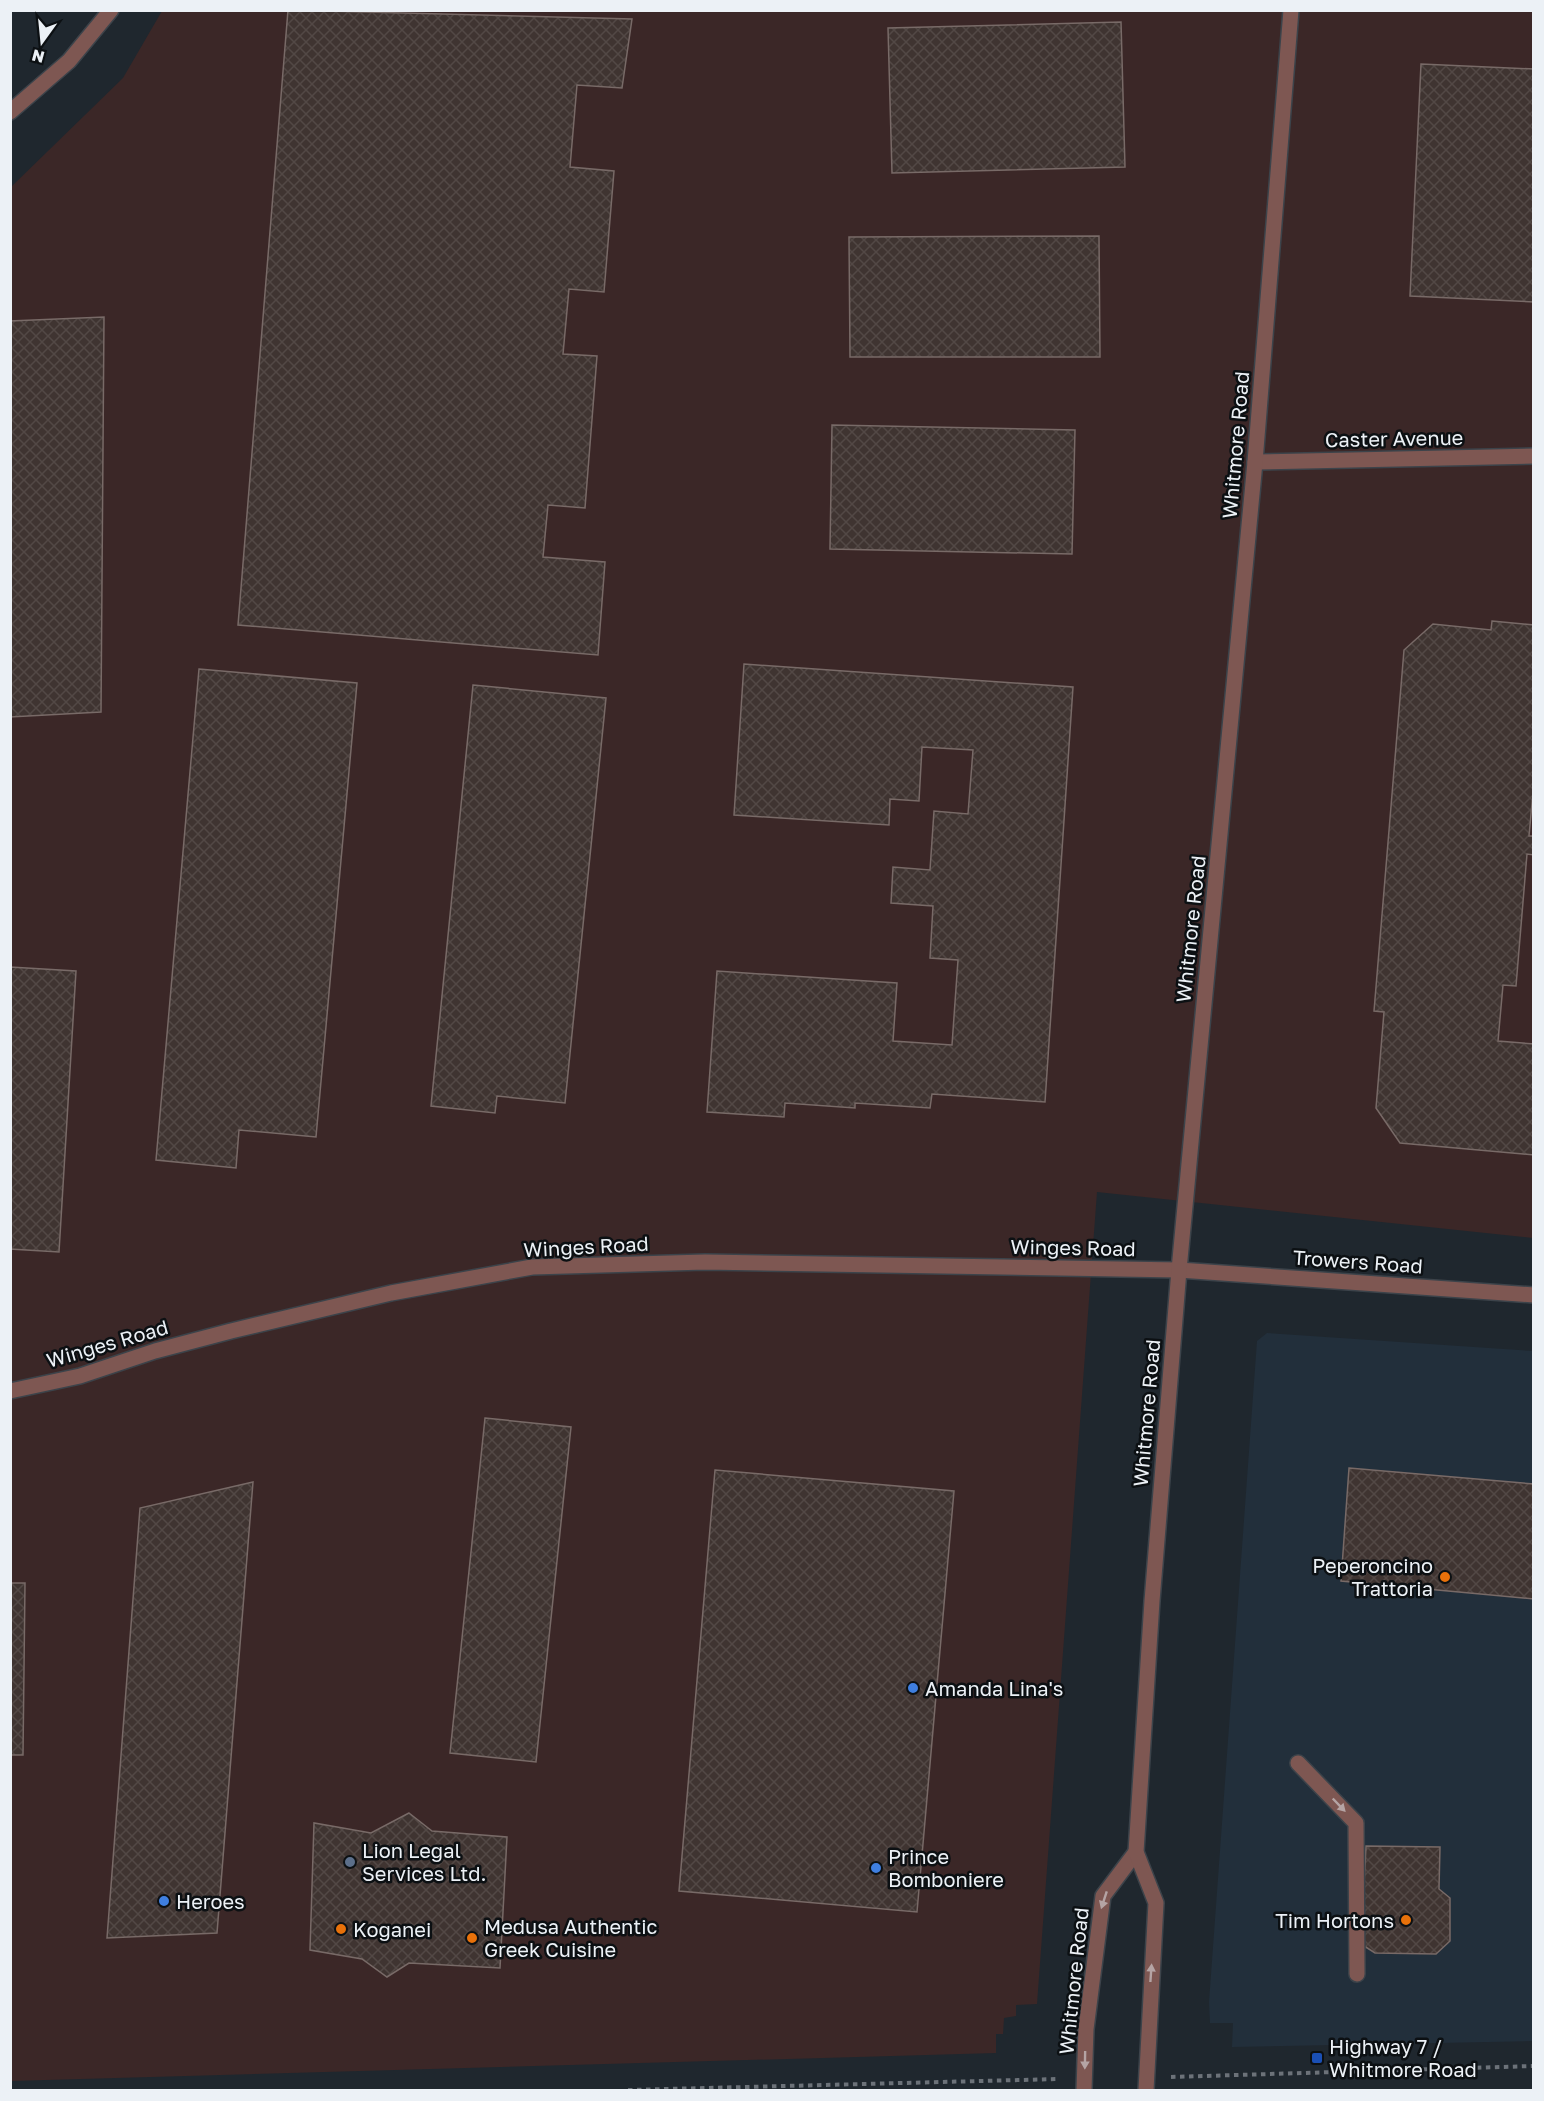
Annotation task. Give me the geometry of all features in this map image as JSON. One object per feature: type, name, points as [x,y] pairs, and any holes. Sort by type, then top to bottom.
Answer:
[{"type":"street","points":[[10,112],[69,61],[111,10]]},
{"type":"street","name":"Whitmore Road","points":[[1146,2091],[1156,1904],[1136,1852],[1152,1601],[1179,1270],[1255,462],[1291,10]]},
{"type":"street","name":"Caster Avenue","points":[[1255,462],[1533,456]]},
{"type":"street","name":"Winges Road","points":[[10,1391],[80,1376],[155,1351],[231,1331],[391,1293],[532,1267],[705,1262],[1179,1270]]},
{"type":"street","name":"Trowers Road","points":[[1179,1270],[1533,1295]]},
{"type":"street","points":[[1298,1763],[1356,1823],[1357,1974]]},
{"type":"street","name":"Whitmore Road","points":[[1084,2091],[1086,2029],[1103,1896],[1136,1852]]},
{"type":"path","points":[[1262,2075],[1533,2066]]},
{"type":"path","points":[[628,2091],[987,2080]]},
{"type":"shaded area","points":[[162,11],[1533,11],[1533,1238],[1097,1192],[1037,2004],[1016,2005],[1016,2016],[1004,2018],[1003,2034],[996,2034],[996,2053],[11,2081],[11,187],[123,78]]},
{"type":"shaded area","points":[[1267,1333],[1533,1351],[1533,2041],[1232,2047],[1233,2023],[1210,2023],[1209,2002],[1257,1341]]},
{"type":"building","points":[[288,10],[632,19],[622,88],[577,85],[570,167],[614,171],[604,292],[569,289],[563,354],[597,356],[585,508],[548,505],[543,557],[605,562],[598,655],[238,625]]},
{"type":"building","points":[[1121,22],[1125,167],[892,173],[888,28]]},
{"type":"building","points":[[1421,64],[1534,69],[1534,302],[1410,296]]},
{"type":"building","points":[[1099,236],[1100,357],[850,357],[849,237]]},
{"type":"building","points":[[104,317],[101,712],[10,717],[10,321]]},
{"type":"building","points":[[832,425],[1075,430],[1072,554],[830,549]]},
{"type":"building","points":[[1492,621],[1534,625],[1534,782],[1529,836],[1534,836],[1534,855],[1527,854],[1516,986],[1503,985],[1498,1041],[1534,1044],[1534,1155],[1400,1143],[1376,1108],[1384,1012],[1374,1011],[1404,650],[1433,624],[1491,630]]},
{"type":"building","points":[[744,664],[1073,687],[1045,1102],[932,1094],[930,1108],[855,1103],[855,1108],[785,1103],[784,1117],[707,1112],[717,971],[897,983],[893,1041],[952,1045],[958,960],[930,958],[933,906],[891,903],[893,867],[930,870],[934,811],[968,814],[973,750],[922,747],[919,801],[890,799],[889,825],[734,815]]},
{"type":"building","points":[[199,669],[357,683],[316,1137],[239,1130],[236,1168],[156,1160]]},
{"type":"building","points":[[473,685],[606,698],[565,1103],[497,1096],[495,1113],[431,1106]]},
{"type":"building","points":[[10,967],[76,971],[59,1252],[10,1249]]},
{"type":"building","points":[[485,1418],[571,1427],[536,1762],[450,1753]]},
{"type":"building","points":[[1349,1468],[1534,1484],[1534,1599],[1341,1581]]},
{"type":"building","points":[[715,1470],[954,1491],[917,1912],[679,1891]]},
{"type":"building","points":[[253,1482],[217,1933],[107,1938],[140,1508]]},
{"type":"building","points":[[10,1583],[25,1583],[23,1755],[10,1755]]},
{"type":"building","points":[[409,1813],[432,1831],[507,1837],[500,1968],[409,1963],[387,1977],[362,1959],[310,1950],[314,1823],[371,1833]]},
{"type":"building","name":"Tim Hortons","points":[[1366,1846],[1440,1847],[1439,1889],[1450,1898],[1450,1941],[1436,1954],[1375,1953],[1361,1944]]},
{"type":"place","name":"Peperoncino Trattoria","points":[[1445,1577]]},
{"type":"place","name":"Amanda Lina's","points":[[913,1688]]},
{"type":"place","name":"Lion Legal Services Ltd.","points":[[350,1862]]},
{"type":"place","name":"Prince Bomboniere","points":[[876,1868]]},
{"type":"place","name":"Heroes","points":[[164,1901]]},
{"type":"place","name":"Tim Hortons","points":[[1406,1920]]},
{"type":"place","name":"Koganei","points":[[341,1929]]},
{"type":"place","name":"Medusa Authentic Greek Cuisine","points":[[472,1938]]},
{"type":"place","name":"Highway 7 / Whitmore Road","points":[[1317,2058]]}]
